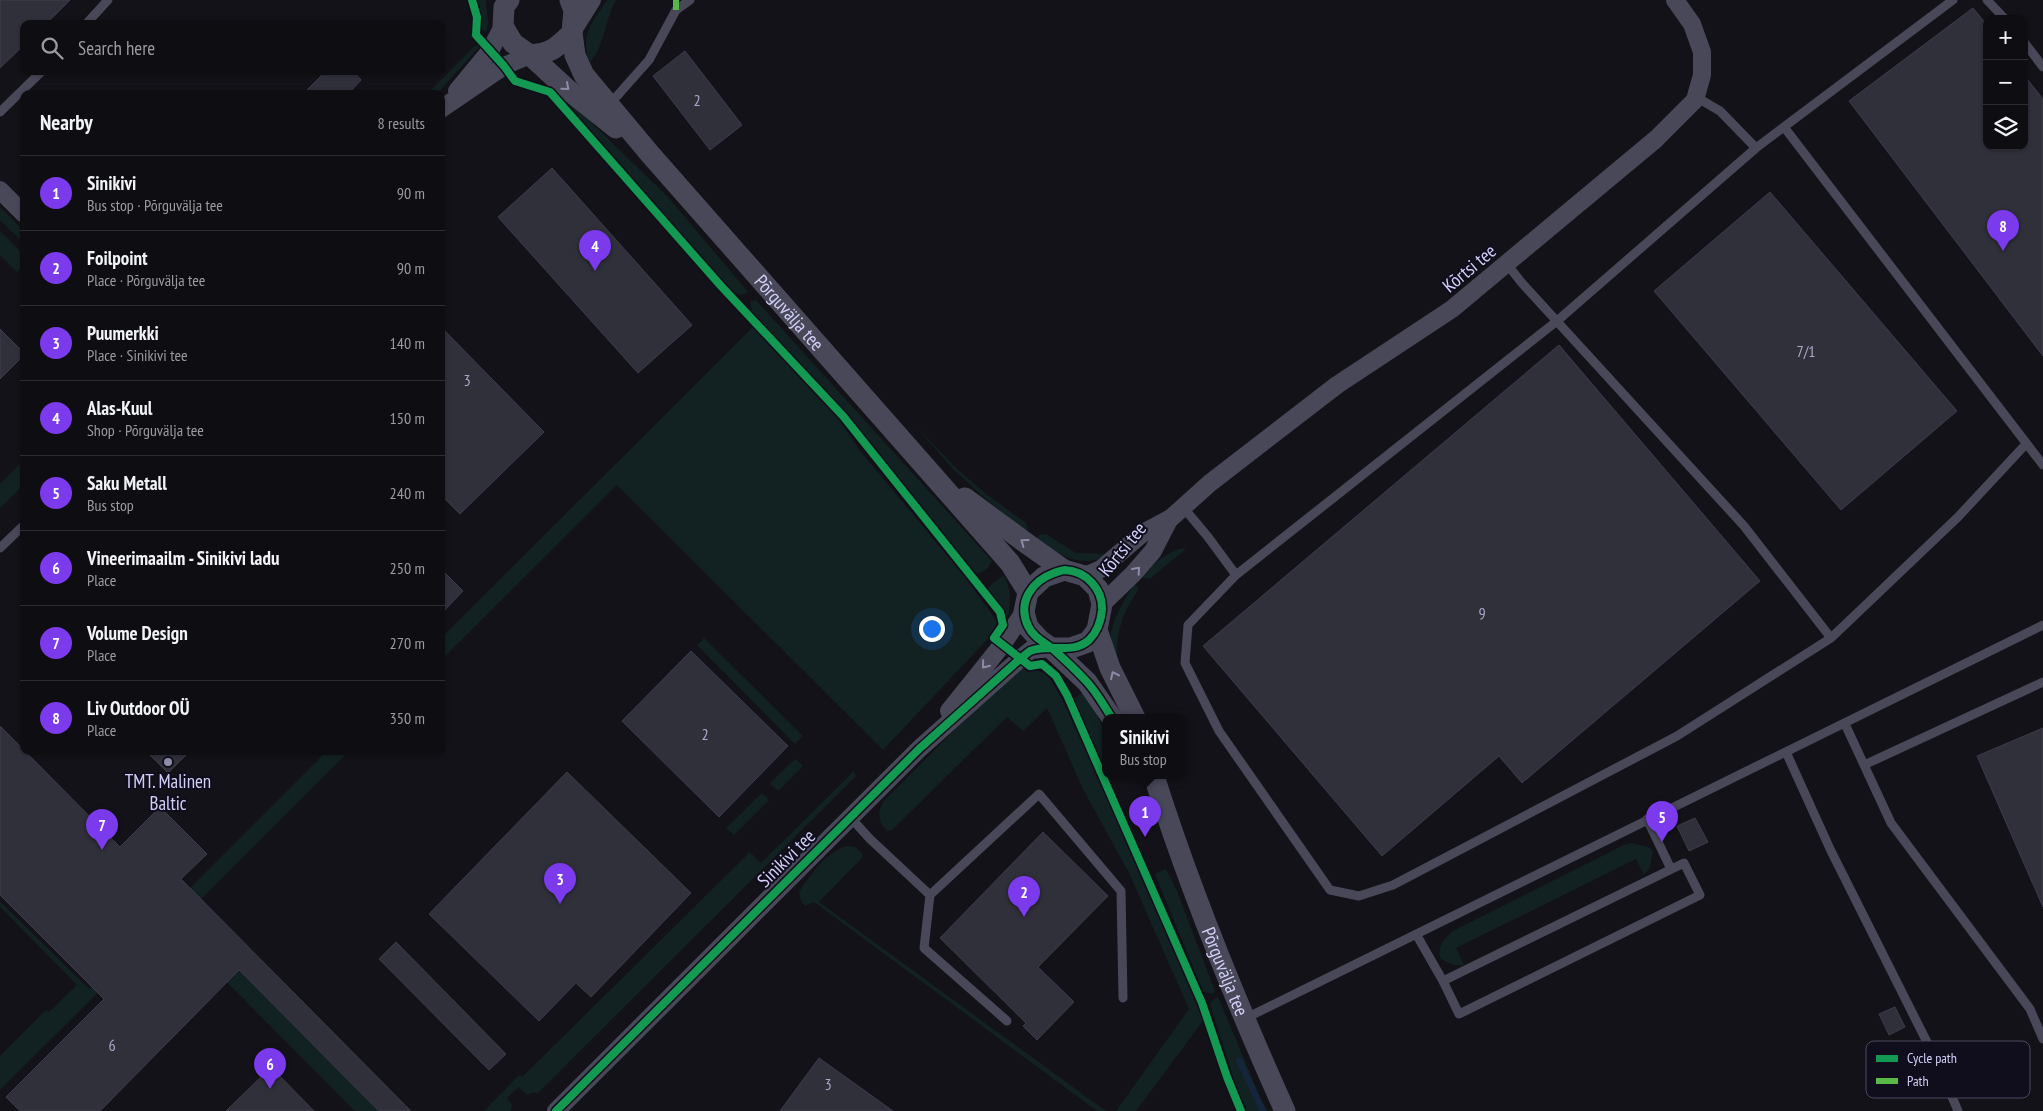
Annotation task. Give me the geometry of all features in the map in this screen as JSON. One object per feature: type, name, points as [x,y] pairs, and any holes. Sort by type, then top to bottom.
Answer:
[{"type":"street","name":"Põrguvälja tee","points":[[570,0],[574,10],[572,33],[576,55],[584,74],[650,154],[1010,563],[1026,602]]},
{"type":"street","points":[[445,106],[504,66],[530,54],[547,53],[559,45],[572,33],[592,0]]},
{"type":"street","name":"Kõrtsi tee","points":[[1085,576],[1101,569],[1143,533],[1177,512],[1210,483],[1336,385],[1452,310],[1656,139],[1695,100],[1702,75],[1702,52],[1692,24],[1675,0]]},
{"type":"street","name":"Põrguvälja tee","points":[[504,8],[513,44],[530,54],[567,89],[650,154]]},
{"type":"street","points":[[445,104],[490,51],[504,8]]},
{"type":"street","points":[[0,190],[20,210]]},
{"type":"street","name":"Põrguvälja tee","points":[[931,472],[1064,570]]},
{"type":"street","name":"Kõrtsi tee","points":[[1102,604],[1133,574],[1152,551],[1177,512]]},
{"type":"street","points":[[1052,648],[1071,648],[1088,642],[1097,630],[1102,604],[1098,589],[1085,576],[1064,570],[1044,577],[1026,602],[1028,627],[1087,682],[1109,714]]},
{"type":"street","name":"Sinikivi tee","points":[[919,749],[1002,645],[1026,602]]},
{"type":"street","points":[[1097,630],[1110,668],[1132,714]]},
{"type":"street","name":"Sinikivi tee","points":[[556,1111],[919,749],[1031,650],[1052,648]]},
{"type":"street","name":"Põrguvälja tee","points":[[1145,779],[1171,828]]},
{"type":"street","name":"Põrguvälja tee","points":[[1155,779],[1171,828],[1244,1019],[1285,1111]]},
{"type":"lane","points":[[90,20],[108,0]]},
{"type":"lane","points":[[609,105],[649,60],[676,10],[690,0]]},
{"type":"lane","points":[[1953,0],[1756,148],[1557,321],[1236,575],[1188,625],[1185,663],[1219,731],[1330,890],[1359,896],[1393,885],[1677,736],[1831,638],[1958,517],[2026,444]]},
{"type":"lane","points":[[1987,0],[2001,15]]},
{"type":"lane","points":[[2028,47],[2043,67]]},
{"type":"lane","points":[[23,90],[38,75]]},
{"type":"lane","points":[[0,112],[20,92]]},
{"type":"lane","points":[[1696,97],[1720,110],[1756,148]]},
{"type":"lane","points":[[1784,127],[2043,465]]},
{"type":"lane","points":[[1507,264],[1520,282],[1744,526],[1831,638]]},
{"type":"lane","points":[[1177,512],[1208,537],[1236,575]]},
{"type":"lane","points":[[0,548],[20,529]]},
{"type":"lane","points":[[1244,1019],[2043,625]]},
{"type":"lane","points":[[1864,765],[2043,682]]},
{"type":"lane","points":[[1845,724],[1891,823],[2030,1010],[2043,1039]]},
{"type":"lane","points":[[1786,752],[1831,851],[1926,1041]]},
{"type":"lane","points":[[1007,1021],[924,948],[930,896],[1039,794],[1121,890],[1123,998]]},
{"type":"lane","points":[[850,817],[870,840],[930,896]]},
{"type":"lane","points":[[1647,819],[1672,868]]},
{"type":"lane","points":[[1416,934],[1459,1014],[1700,895],[1684,863],[1442,981]]},
{"type":"lane","points":[[1953,1098],[1958,1111]]},
{"type":"shaded area","points":[[475,0],[486,0],[488,24],[486,33],[482,29],[481,14]]},
{"type":"shaded area","points":[[607,0],[616,0],[609,15],[599,48],[590,62],[587,53],[587,37],[592,22]]},
{"type":"shaded area","points":[[476,45],[480,46],[441,90],[431,90]]},
{"type":"shaded area","points":[[567,99],[668,197],[748,292],[741,295],[729,290],[570,106]]},
{"type":"shaded area","points":[[0,207],[20,227],[20,239],[0,220]]},
{"type":"shaded area","points":[[0,231],[20,251],[20,269],[17,272],[0,255]]},
{"type":"shaded area","points":[[756,300],[992,561],[987,569],[978,574],[974,572],[846,413],[752,313],[750,302]]},
{"type":"shaded area","points":[[753,327],[838,418],[860,451],[965,577],[999,627],[883,750],[617,485],[445,656],[445,634]]},
{"type":"shaded area","points":[[912,422],[956,468],[985,493],[1026,523],[1028,528],[1026,532],[953,469]]},
{"type":"shaded area","points":[[20,464],[20,489],[0,508],[0,484]]},
{"type":"shaded area","points":[[1046,534],[1076,553],[1106,554],[1088,561],[1069,558],[1034,540],[1039,535]]},
{"type":"shaded area","points":[[1183,548],[1186,549],[1151,578],[1141,577],[1160,559]]},
{"type":"shaded area","points":[[1004,575],[1010,596],[1008,617],[989,593],[989,586]]},
{"type":"shaded area","points":[[1134,584],[1138,587],[1138,590],[1128,606],[1119,631],[1117,658],[1111,643],[1112,629],[1118,613]]},
{"type":"shaded area","points":[[704,638],[803,736],[795,744],[697,645]]},
{"type":"shaded area","points":[[1017,667],[1021,667],[1029,673],[1033,669],[1047,674],[1061,697],[1133,852],[1205,1018],[1136,1111],[1116,1111],[1189,1009],[1129,873],[1083,789],[1047,708],[1023,731],[1007,717],[892,830],[887,831],[880,820],[879,813],[883,802]]},
{"type":"shaded area","points":[[1085,691],[1093,704],[1102,727],[1102,763],[1072,700]]},
{"type":"shaded area","points":[[323,755],[345,755],[184,916],[379,1111],[355,1111],[168,923],[0,1090],[0,1056],[46,1010],[49,1012],[77,985],[0,907],[0,901],[89,989]]},
{"type":"shaded area","points":[[795,759],[803,766],[778,791],[770,783]]},
{"type":"shaded area","points":[[854,771],[856,776],[537,1094],[534,1092],[527,1095],[518,1087],[507,1098],[512,1105],[511,1111],[484,1111],[519,1075],[522,1077],[750,852],[761,863]]},
{"type":"shaded area","points":[[762,793],[769,800],[734,835],[726,828]]},
{"type":"shaded area","points":[[1631,843],[1648,847],[1653,851],[1650,868],[1644,875],[1636,859],[1456,948],[1464,965],[1453,965],[1441,959],[1440,947],[1453,931]]},
{"type":"shaded area","points":[[847,846],[855,847],[862,853],[862,858],[819,902],[1106,1111],[1097,1111],[814,902],[805,906],[801,901],[799,892],[803,885],[826,858]]},
{"type":"shaded area","points":[[1166,869],[1177,891],[1215,991],[1212,994],[1204,992],[1155,874]]},
{"type":"shaded area","points":[[1218,997],[1261,1099],[1268,1111],[1247,1111],[1236,1086],[1210,1004]]},
{"type":"building","points":[[0,0],[70,0],[50,20],[20,20],[20,49],[0,68]]},
{"type":"building","points":[[1973,8],[1983,20],[1983,150],[2028,150],[2028,80],[2043,99],[2043,356],[1849,101]]},
{"type":"building","points":[[685,51],[742,125],[710,150],[653,76]]},
{"type":"building","points":[[322,75],[357,75],[361,80],[352,90],[307,90]]},
{"type":"building","points":[[552,168],[692,325],[638,373],[498,217]]},
{"type":"building","points":[[1770,192],[1957,411],[1841,510],[1654,291]]},
{"type":"building","points":[[0,329],[20,349],[20,359],[0,379]]},
{"type":"building","points":[[445,331],[544,432],[460,514],[445,499]]},
{"type":"building","points":[[1559,345],[1760,581],[1522,783],[1499,756],[1382,856],[1203,646]]},
{"type":"building","points":[[445,573],[463,591],[445,610]]},
{"type":"building","points":[[691,651],[788,746],[719,817],[622,721]]},
{"type":"building","points":[[0,726],[20,746],[20,755],[29,755],[120,847],[160,807],[207,854],[181,879],[411,1111],[379,1111],[239,970],[100,1111],[20,1111],[6,1097],[104,999],[0,895]]},
{"type":"building","points":[[2043,728],[2043,907],[1977,756]]},
{"type":"building","name":"TMT. Malinen Baltic","points":[[150,755],[186,755],[168,773]]},
{"type":"building","points":[[567,772],[691,893],[591,997],[576,983],[539,1021],[429,914]]},
{"type":"building","points":[[1695,818],[1708,842],[1689,851],[1677,826]]},
{"type":"building","points":[[1043,832],[1108,896],[1038,967],[1074,1002],[1037,1040],[1023,1026],[1026,1023],[940,938]]},
{"type":"building","points":[[396,942],[506,1054],[489,1070],[379,959]]},
{"type":"building","points":[[1895,1007],[1905,1027],[1889,1035],[1879,1014]]},
{"type":"building","points":[[819,1058],[893,1111],[780,1111]]},
{"type":"building","points":[[271,1067],[314,1111],[226,1111]]},
{"type":"waterway","points":[[1239,1060],[1263,1111]]},
{"type":"marked path","points":[[676,0],[676,10]]},
{"type":"cycle path","points":[[472,0],[477,17],[476,35],[515,81],[550,92],[721,286],[843,416],[1000,612],[1003,625],[994,638],[1030,666],[1042,664],[1056,676],[1067,695],[1102,775]]},
{"type":"cycle path","points":[[1065,570],[1073,571],[1092,582],[1100,595],[1102,610],[1100,622],[1092,637],[1083,644],[1076,647],[1052,648],[1042,642],[1030,630],[1025,617],[1026,601],[1033,587],[1039,581],[1054,573],[1065,570]]},
{"type":"cycle path","points":[[556,1111],[919,749],[1030,651],[1052,648]]},
{"type":"cycle path","points":[[1052,648],[1090,685],[1110,714]]},
{"type":"cycle path","points":[[1104,779],[1202,1003],[1227,1077],[1241,1111]]},
{"type":"place","name":"Liv Outdoor OÜ","points":[[2003,251]]},
{"type":"place","name":"Alas-Kuul","points":[[595,271]]},
{"type":"place","name":"TMT. Malinen Baltic","points":[[168,762]]},
{"type":"place","name":"Sinikivi","points":[[1145,837]]},
{"type":"place","name":"Saku Metall","points":[[1662,842]]},
{"type":"place","name":"Volume Design","points":[[102,850]]},
{"type":"place","name":"Puumerkki","points":[[560,904]]},
{"type":"place","name":"Foilpoint","points":[[1024,917]]},
{"type":"place","name":"Vineerimaailm - Sinikivi ladu","points":[[270,1089]]}]
